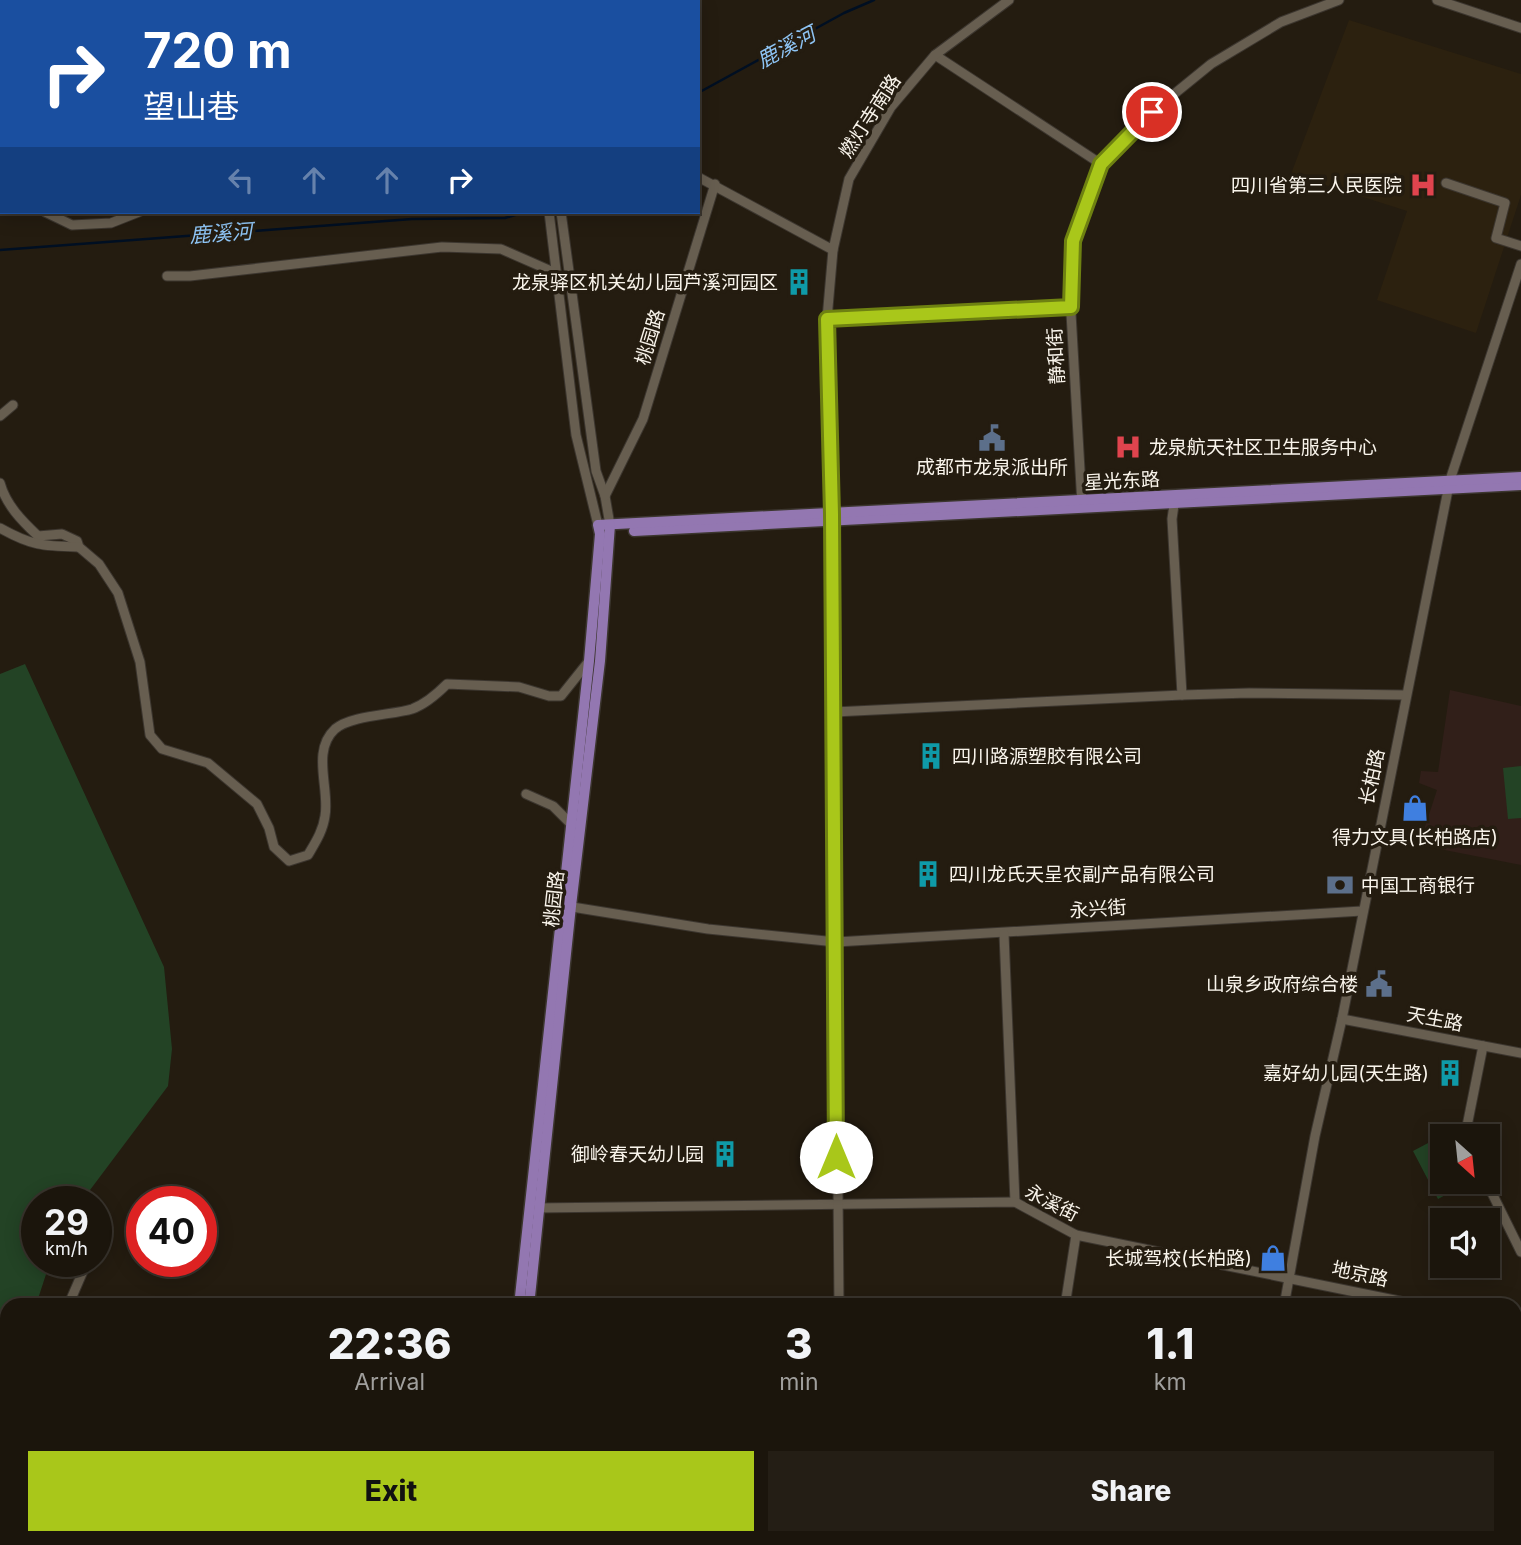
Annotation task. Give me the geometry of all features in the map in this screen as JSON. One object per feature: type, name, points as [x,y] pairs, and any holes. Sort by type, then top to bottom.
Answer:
[{"type":"main road","name":"星光东路","points":[[1082,504],[1174,505],[1521,477]]},
{"type":"main road","name":"星光东路","points":[[605,529],[1449,484],[1521,485]]},
{"type":"main road","points":[[566,906],[571,824],[605,529]]},
{"type":"main road","name":"桃园路","points":[[529,1298],[535,1208],[566,906],[598,675],[605,529]]},
{"type":"main road","points":[[520,1298],[535,1208]]},
{"type":"street","name":"燃灯寺南路","points":[[839,1298],[832,518],[827,319],[833,250],[849,179],[891,107],[935,55],[1009,0]]},
{"type":"street","name":"静和街","points":[[1082,504],[1071,307],[1073,241],[1101,164],[1152,112],[1211,64],[1281,22],[1339,0]]},
{"type":"street","points":[[1437,0],[1521,29]]},
{"type":"street","points":[[935,55],[1101,164]]},
{"type":"street","points":[[700,178],[833,250]]},
{"type":"street","points":[[1446,183],[1505,203],[1496,238],[1521,246]]},
{"type":"street","name":"桃园路","points":[[605,496],[643,419],[715,184]]},
{"type":"street","points":[[49,214],[72,225],[111,223],[134,214]]},
{"type":"street","points":[[549,214],[576,435],[605,529]]},
{"type":"street","name":"桃园路","points":[[561,214],[596,471],[605,496],[605,529]]},
{"type":"street","points":[[167,276],[190,276],[442,247],[501,249],[558,274]]},
{"type":"street","name":"长柏路","points":[[1285,1298],[1315,1136],[1342,1019],[1449,484],[1521,264]]},
{"type":"street","points":[[827,319],[1071,307]]},
{"type":"street","points":[[0,416],[13,405]]},
{"type":"street","points":[[0,483],[19,519],[37,536],[70,536],[99,564],[118,593],[140,662],[150,735],[162,749],[208,762],[257,804],[269,828],[274,847],[289,861],[308,855],[320,833],[326,816],[327,791],[322,772],[326,743],[336,728],[369,716],[413,708],[434,696],[447,684],[519,687],[549,696],[561,696],[589,661]]},
{"type":"street","points":[[1174,505],[1172,519],[1182,695]]},
{"type":"street","points":[[0,528],[25,542],[41,546],[79,547]]},
{"type":"street","points":[[834,712],[1249,693],[1406,695]]},
{"type":"street","points":[[526,794],[553,806],[571,824]]},
{"type":"street","name":"永兴街","points":[[566,906],[708,929],[836,942],[1362,911]]},
{"type":"street","points":[[1004,934],[1015,1202]]},
{"type":"street","name":"天生路","points":[[1342,1019],[1521,1054]]},
{"type":"street","points":[[1467,1124],[1483,1046]]},
{"type":"street","points":[[1492,1194],[1521,1252]]},
{"type":"street","name":"永溪街","points":[[535,1208],[1015,1202],[1076,1236],[1289,1277]]},
{"type":"street","points":[[1066,1298],[1076,1236]]},
{"type":"street","points":[[71,1298],[81,1277]]},
{"type":"street","name":"地京路","points":[[1289,1277],[1387,1298]]},
{"type":"shaded area","name":"四川省第三人民医院","points":[[1349,20],[1521,74],[1521,195],[1476,333],[1377,300],[1407,211],[1291,174]]},
{"type":"shaded area","points":[[1450,690],[1521,706],[1521,865],[1419,845],[1437,790],[1419,783],[1421,771],[1438,772]]},
{"type":"green space","points":[[25,664],[164,967],[172,1049],[168,1086],[93,1186],[21,1186],[21,1277],[45,1277],[38,1298],[0,1298],[0,674]]},
{"type":"green space","points":[[1521,766],[1521,818],[1508,819],[1503,768]]},
{"type":"green space","points":[[1430,1142],[1430,1184],[1413,1151]]},
{"type":"waterway","name":"鹿溪河","points":[[700,92],[844,13],[874,0]]},
{"type":"waterway","name":"鹿溪河","points":[[0,250],[412,219],[505,218],[518,214]]},
{"type":"place","name":"四川省第三人民医院","points":[[1423,185]]},
{"type":"place","name":"龙泉驿区机关幼儿园芦溪河园区","points":[[799,282]]},
{"type":"place","name":"成都市龙泉派出所","points":[[992,438]]},
{"type":"place","name":"龙泉航天社区卫生服务中心","points":[[1128,447]]},
{"type":"place","name":"四川路源塑胶有限公司","points":[[931,756]]},
{"type":"place","name":"得力文具(长柏路店)","points":[[1415,808]]},
{"type":"place","name":"四川龙氏天呈农副产品有限公司","points":[[928,874]]},
{"type":"place","name":"中国工商银行","points":[[1340,885]]},
{"type":"place","name":"山泉乡政府综合楼","points":[[1379,984]]},
{"type":"place","name":"嘉好幼儿园(天生路)","points":[[1450,1073]]},
{"type":"place","name":"御岭春天幼儿园","points":[[725,1154]]},
{"type":"place","name":"长城驾校(长柏路)","points":[[1273,1258]]},
{"type":"route","points":[[836,1157],[835,788],[827,319],[1071,307],[1073,241],[1101,164],[1152,112]]}]
